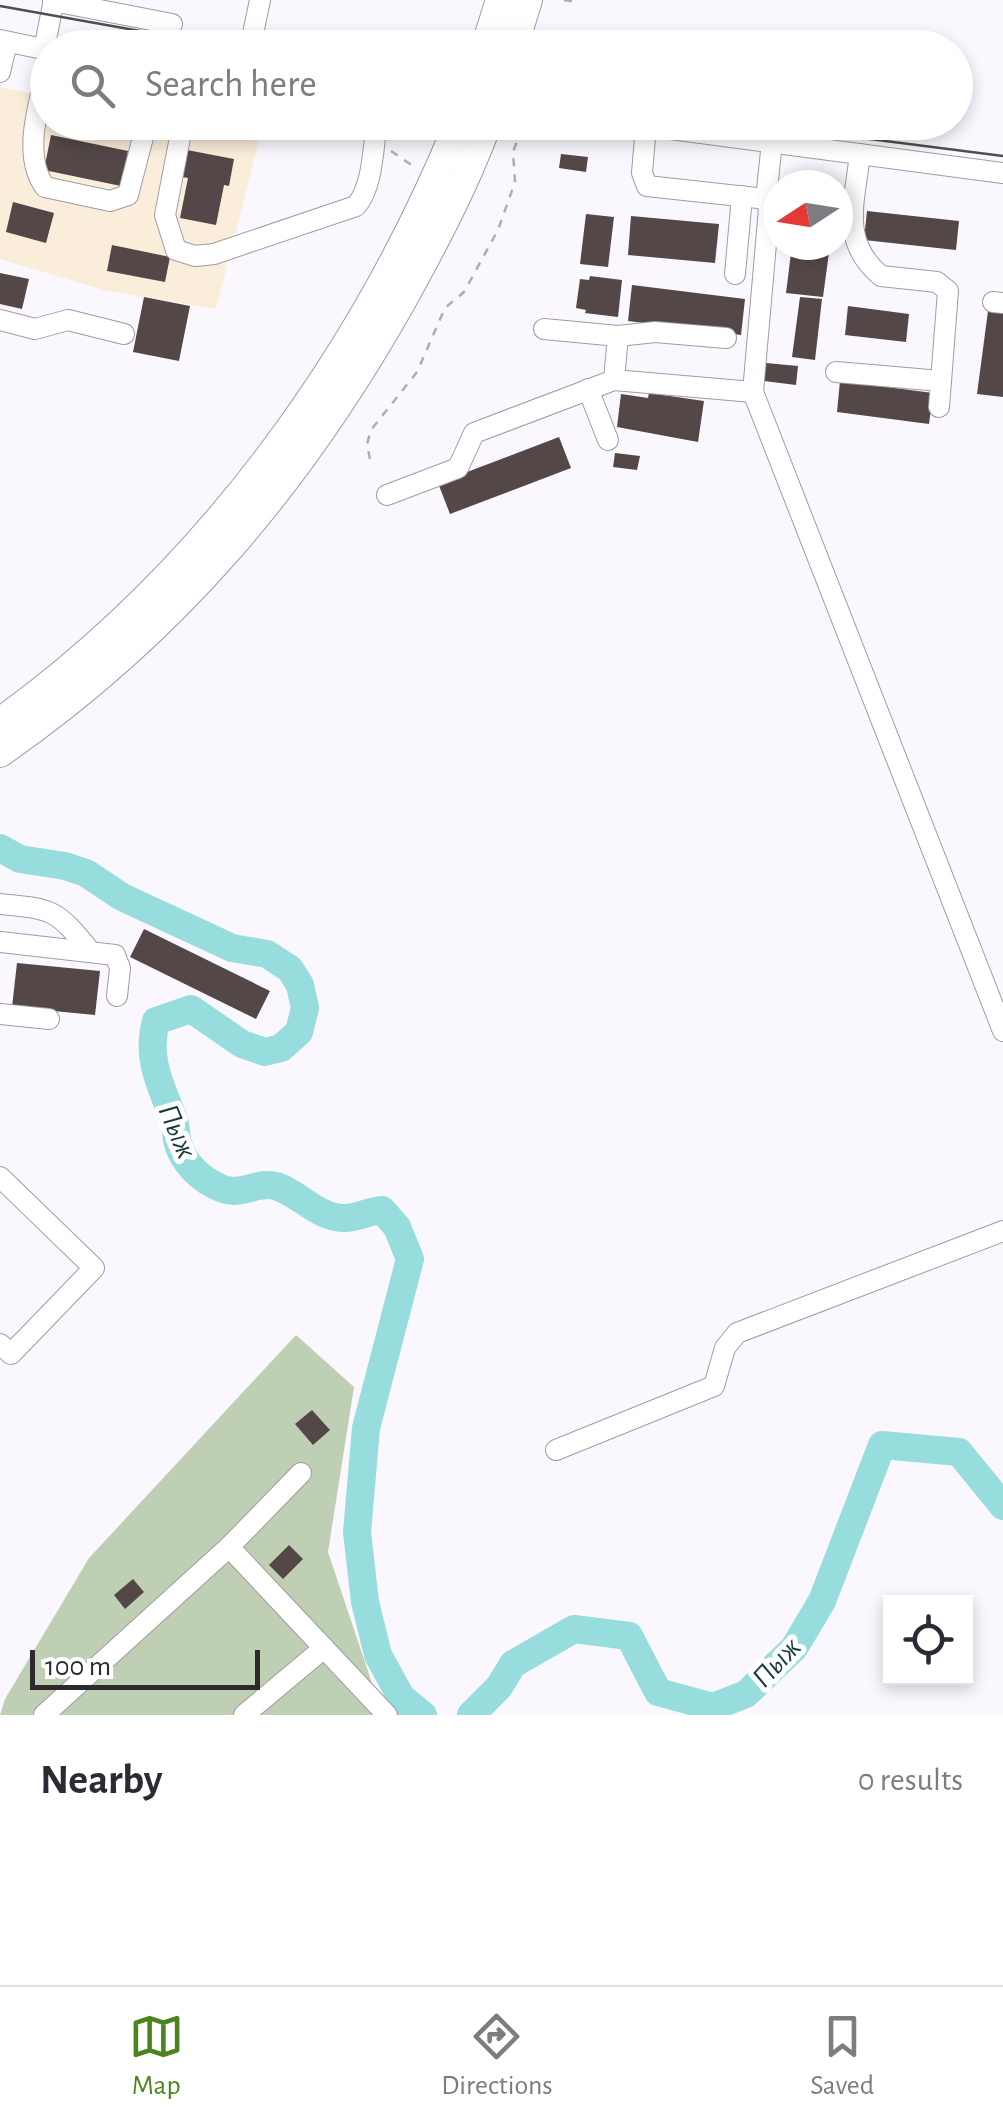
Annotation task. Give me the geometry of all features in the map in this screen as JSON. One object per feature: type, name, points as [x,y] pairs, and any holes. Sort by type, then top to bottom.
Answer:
[{"type":"highway","points":[[491,30],[500,0]]},
{"type":"highway","points":[[519,30],[528,0]]},
{"type":"highway","points":[[0,722],[116,626],[243,492],[334,363],[392,266],[430,168],[448,140]]},
{"type":"highway","points":[[0,754],[52,717],[133,649],[194,590],[291,474],[363,368],[433,246],[481,140]]},
{"type":"street","points":[[254,30],[260,0]]},
{"type":"street","points":[[50,30],[54,1],[172,24]]},
{"type":"street","points":[[0,71],[4,41],[30,50]]},
{"type":"street","points":[[34,140],[38,173],[45,187],[110,202],[128,195],[142,140]]},
{"type":"street","points":[[180,140],[165,214],[176,250],[202,257],[356,206],[366,186],[375,140]]},
{"type":"street","points":[[645,140],[642,173],[647,186],[742,196],[763,203]]},
{"type":"street","points":[[756,140],[1003,173]]},
{"type":"street","points":[[772,142],[772,170]]},
{"type":"street","points":[[860,154],[853,228],[856,246],[881,276],[937,282],[948,290],[939,407]]},
{"type":"street","points":[[734,274],[742,196]]},
{"type":"street","points":[[766,260],[753,392],[1003,1032]]},
{"type":"street","points":[[0,320],[36,329],[68,320],[124,334]]},
{"type":"street","points":[[544,329],[618,336],[656,332],[726,338]]},
{"type":"street","points":[[614,380],[618,336]]},
{"type":"street","points":[[836,372],[941,381]]},
{"type":"street","points":[[387,495],[458,468],[474,433],[614,380],[753,392]]},
{"type":"street","points":[[588,390],[608,440]]},
{"type":"street","points":[[0,904],[50,910],[68,923],[90,951]]},
{"type":"street","points":[[0,942],[110,953],[119,960],[117,996]]},
{"type":"street","points":[[0,1014],[49,1019]]},
{"type":"street","points":[[0,1177],[94,1268],[11,1354],[0,1344]]},
{"type":"street","points":[[556,1450],[714,1386],[725,1348],[737,1334],[1003,1231]]},
{"type":"street","points":[[44,1715],[229,1548],[301,1473]]},
{"type":"street","points":[[229,1548],[387,1715]]},
{"type":"street","points":[[244,1715],[324,1648]]},
{"type":"path","points":[[564,0],[576,2]]},
{"type":"path","points":[[370,459],[366,444],[371,430],[417,372],[445,308],[464,292],[498,230],[515,182],[513,152],[517,140]]},
{"type":"path","points":[[390,150],[430,168]]},
{"type":"shaded area","points":[[0,87],[30,93],[30,140],[259,141],[216,309],[107,291],[0,259]]},
{"type":"green space","points":[[296,1335],[354,1387],[328,1552],[374,1689],[411,1715],[0,1715],[5,1699],[89,1558]]},
{"type":"building","points":[[50,140],[75,140],[128,151],[121,186],[44,170]]},
{"type":"building","points":[[187,150],[234,159],[216,225],[180,218],[188,178],[182,177]]},
{"type":"building","points":[[561,154],[588,157],[586,172],[559,168]]},
{"type":"building","points":[[13,202],[54,213],[46,243],[6,232]]},
{"type":"building","points":[[867,211],[959,221],[956,250],[864,240]]},
{"type":"building","points":[[586,214],[614,217],[608,267],[580,264]]},
{"type":"building","points":[[631,216],[719,224],[715,263],[628,255]]},
{"type":"building","points":[[112,245],[170,257],[165,282],[107,271]]},
{"type":"building","points":[[790,260],[828,260],[823,297],[786,293]]},
{"type":"building","points":[[0,273],[29,279],[22,309],[0,304]]},
{"type":"building","points":[[590,276],[622,280],[618,317],[585,313],[586,310],[576,308],[580,279],[589,280]]},
{"type":"building","points":[[632,285],[745,299],[741,335],[628,321]]},
{"type":"building","points":[[144,297],[190,306],[179,361],[133,352]]},
{"type":"building","points":[[800,297],[822,299],[815,360],[792,357]]},
{"type":"building","points":[[848,306],[909,314],[906,342],[845,335]]},
{"type":"building","points":[[988,311],[1003,313],[1003,397],[977,394]]},
{"type":"building","points":[[766,363],[798,366],[796,385],[764,381]]},
{"type":"building","points":[[840,381],[933,393],[929,424],[837,412]]},
{"type":"building","points":[[649,393],[704,401],[698,442],[617,427],[621,394],[648,398]]},
{"type":"building","points":[[559,437],[571,468],[450,514],[438,483]]},
{"type":"building","points":[[615,453],[640,456],[637,470],[613,467]]},
{"type":"building","points":[[144,929],[270,991],[256,1019],[130,957]]},
{"type":"building","points":[[17,963],[100,971],[95,1015],[12,1007]]},
{"type":"building","points":[[312,1410],[330,1430],[313,1445],[295,1424]]},
{"type":"building","points":[[289,1545],[303,1559],[283,1579],[269,1565]]},
{"type":"building","points":[[133,1579],[144,1592],[125,1609],[114,1595]]},
{"type":"waterway","name":"Пыж","points":[[0,848],[20,859],[86,873],[122,897],[232,948],[267,954],[290,969],[300,985],[305,1008],[299,1032],[281,1048],[265,1052],[242,1044],[191,1009],[156,1021],[154,1059],[180,1148],[188,1164],[208,1181],[230,1191],[276,1186],[336,1217],[350,1218],[382,1210],[397,1227],[410,1259],[366,1428],[357,1532],[365,1602],[378,1655],[401,1697],[423,1715]]},
{"type":"waterway","name":"Пыж","points":[[471,1715],[499,1687],[513,1664],[574,1629],[629,1636],[658,1692],[713,1707],[746,1694],[794,1648],[822,1601],[882,1445],[959,1452],[1003,1506]]},
{"type":"tram line","points":[[0,6],[134,30]]},
{"type":"tram line","points":[[878,140],[1003,156]]}]
